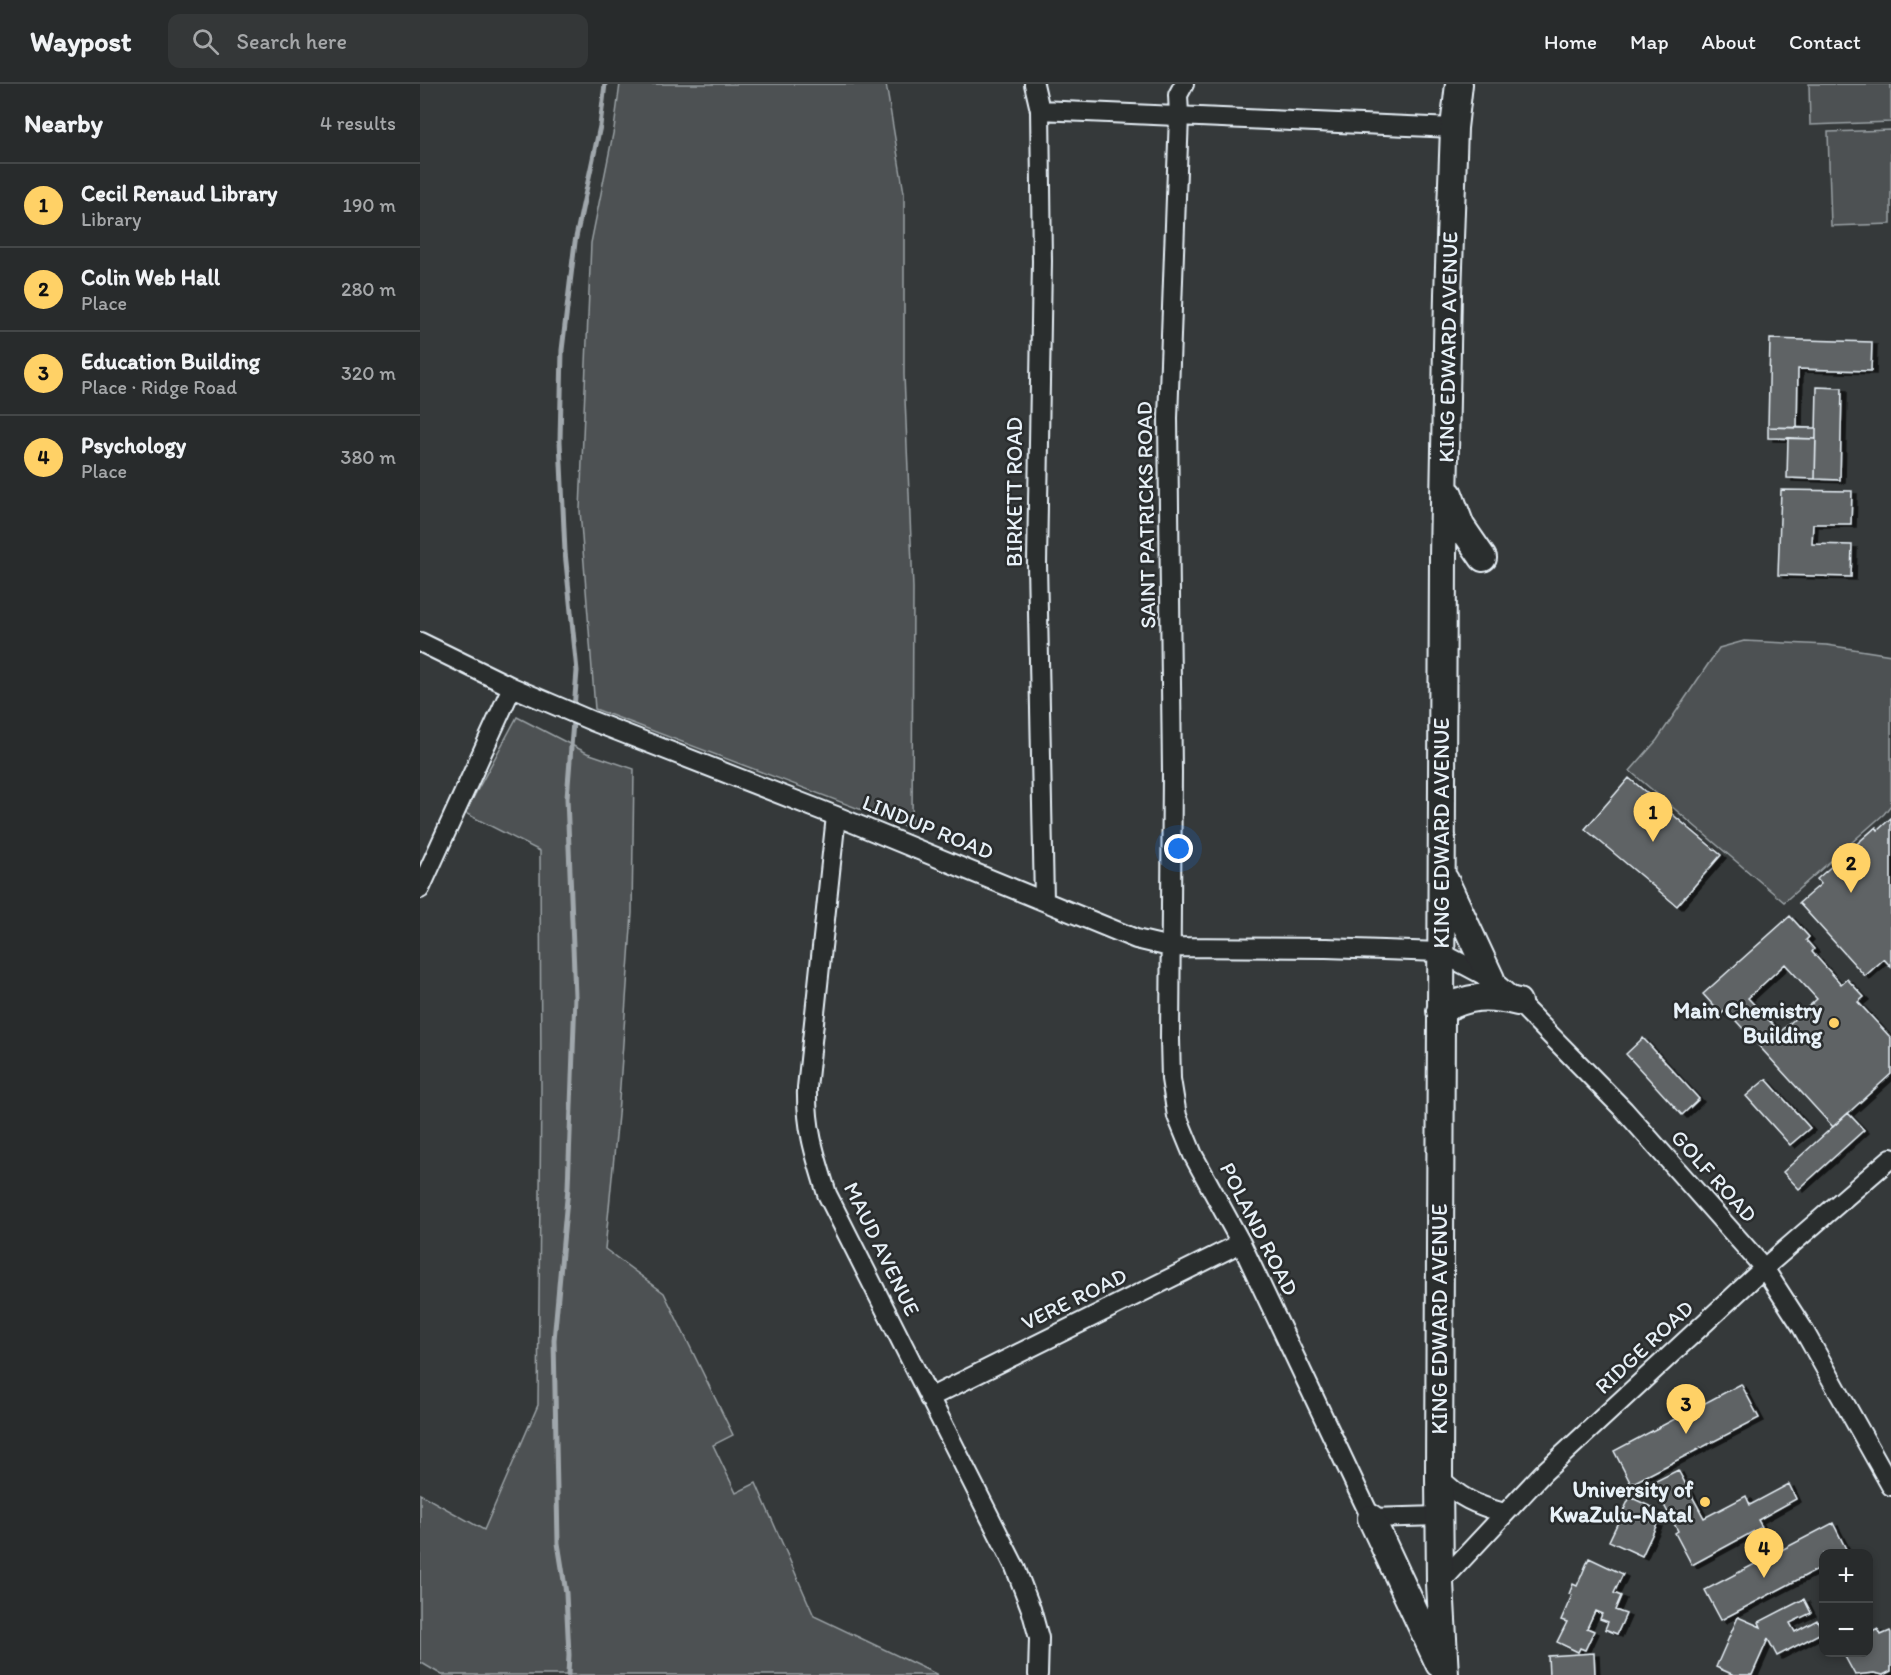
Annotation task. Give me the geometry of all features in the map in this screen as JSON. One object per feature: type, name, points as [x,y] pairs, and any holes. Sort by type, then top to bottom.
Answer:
[{"type":"street","name":"BIRKETT ROAD","points":[[1034,84],[1040,111],[1042,261],[1038,651],[1044,900]]},
{"type":"street","name":"KING EDWARD AVENUE","points":[[1445,1675],[1439,1515],[1440,868],[1448,294],[1454,128],[1459,84]]},
{"type":"street","name":"SAINT PATRICKS ROAD","points":[[1170,947],[1172,772],[1168,418],[1179,115],[1178,88]]},
{"type":"street","points":[[1040,111],[1454,128]]},
{"type":"street","points":[[1444,480],[1456,516],[1483,558]]},
{"type":"street","name":"LINDUP ROAD","points":[[420,642],[512,687],[592,722],[836,816],[1136,939],[1170,947],[1326,948],[1440,952]]},
{"type":"street","points":[[420,889],[512,687]]},
{"type":"street","name":"MAUD AVENUE","points":[[836,816],[807,1088],[806,1115],[812,1146],[827,1194],[1015,1567],[1031,1608],[1039,1638],[1038,1675]]},
{"type":"street","points":[[1440,868],[1450,895],[1491,979]]},
{"type":"street","name":"POLAND ROAD","points":[[1170,947],[1171,1079],[1177,1116],[1193,1155],[1241,1243],[1371,1518]]},
{"type":"street","name":"GOLF ROAD","points":[[1440,952],[1491,979],[1518,1002],[1623,1110],[1764,1268],[1802,1327],[1891,1486]]},
{"type":"street","points":[[1440,1011],[1466,999],[1485,996],[1518,1002]]},
{"type":"street","name":"RIDGE ROAD","points":[[1440,1582],[1543,1473],[1764,1268],[1891,1158]]},
{"type":"street","name":"VERE ROAD","points":[[929,1398],[1241,1243]]},
{"type":"street","points":[[1439,1477],[1450,1489],[1464,1498],[1504,1513]]},
{"type":"street","points":[[1439,1515],[1371,1518],[1445,1675]]},
{"type":"shaded area","points":[[620,84],[886,84],[904,193],[904,375],[913,588],[912,829],[595,709],[580,510],[591,243],[614,129]]},
{"type":"shaded area","points":[[1809,84],[1891,84],[1891,122],[1810,125]]},
{"type":"shaded area","points":[[1891,130],[1891,224],[1831,226],[1828,132]]},
{"type":"shaded area","points":[[1744,641],[1827,645],[1891,655],[1891,805],[1884,814],[1784,902],[1630,771],[1657,740],[1719,648]]},
{"type":"shaded area","points":[[517,717],[587,753],[634,769],[632,913],[618,1115],[605,1249],[664,1293],[733,1435],[713,1445],[736,1493],[756,1483],[814,1616],[938,1675],[442,1675],[420,1662],[420,1494],[484,1530],[538,1405],[541,1088],[540,851],[465,813]]},
{"type":"building","points":[[1770,339],[1872,342],[1871,371],[1798,369],[1797,428],[1768,427]]},
{"type":"building","points":[[1817,387],[1842,388],[1840,480],[1815,479]]},
{"type":"building","points":[[1768,427],[1816,428],[1816,439],[1768,438]]},
{"type":"building","points":[[1788,438],[1816,439],[1815,479],[1787,478]]},
{"type":"building","points":[[1781,490],[1852,491],[1851,524],[1813,524],[1812,544],[1852,545],[1851,577],[1778,575]]},
{"type":"building","points":[[1629,778],[1721,855],[1677,906],[1585,829]]},
{"type":"building","points":[[1891,818],[1891,967],[1884,959],[1865,976],[1799,903],[1821,884],[1817,879],[1876,827],[1878,830]]},
{"type":"building","name":"Main Chemistry Building","points":[[1790,916],[1809,937],[1806,940],[1814,949],[1812,952],[1841,984],[1847,979],[1864,997],[1858,1002],[1891,1038],[1891,1074],[1833,1127],[1726,1010],[1721,1014],[1703,994]],"holes":[[[1785,964],[1817,999],[1780,1032],[1748,998]]]},
{"type":"building","points":[[1643,1038],[1699,1099],[1682,1115],[1626,1054]]},
{"type":"building","points":[[1766,1079],[1810,1128],[1790,1145],[1746,1096]]},
{"type":"building","points":[[1848,1113],[1864,1130],[1799,1189],[1783,1172]]},
{"type":"building","points":[[1741,1384],[1759,1418],[1631,1484],[1614,1451]]},
{"type":"building","points":[[1678,1470],[1704,1518],[1746,1496],[1750,1505],[1789,1484],[1796,1499],[1758,1520],[1762,1527],[1692,1565],[1675,1533],[1678,1531],[1652,1483]]},
{"type":"building","points":[[1630,1497],[1656,1509],[1650,1521],[1657,1524],[1642,1556],[1609,1541]]},
{"type":"building","points":[[1833,1523],[1846,1549],[1819,1549],[1819,1569],[1721,1620],[1705,1590]]},
{"type":"building","points":[[1589,1558],[1623,1574],[1614,1593],[1621,1596],[1615,1610],[1626,1614],[1617,1634],[1605,1629],[1608,1622],[1600,1619],[1602,1614],[1595,1611],[1587,1628],[1594,1631],[1585,1650],[1580,1648],[1578,1652],[1557,1642],[1567,1622],[1561,1620],[1572,1595],[1569,1594],[1573,1584],[1577,1586]]},
{"type":"building","points":[[1804,1599],[1811,1613],[1790,1623],[1795,1632],[1817,1620],[1819,1634],[1777,1656],[1768,1639],[1752,1675],[1734,1675],[1716,1667],[1738,1617],[1761,1627],[1759,1622]]},
{"type":"building","points":[[1878,1629],[1881,1635],[1890,1631],[1891,1633],[1891,1671],[1883,1675],[1874,1673],[1855,1675],[1845,1657],[1873,1657],[1873,1632]]},
{"type":"building","points":[[1594,1653],[1595,1675],[1549,1675],[1548,1656]]},
{"type":"waterway","points":[[568,1675],[566,1593],[558,1543],[554,1340],[568,1188],[575,996],[567,798],[577,671],[565,552],[560,441],[562,350],[575,242],[600,126],[605,84]]},
{"type":"place","name":"Cecil Renaud Library","points":[[1653,842]]},
{"type":"place","name":"Colin Web Hall","points":[[1851,893]]},
{"type":"place","name":"Main Chemistry Building","points":[[1834,1023]]},
{"type":"place","name":"Education Building","points":[[1686,1434]]},
{"type":"place","name":"University of KwaZulu-Natal","points":[[1705,1502]]},
{"type":"place","name":"Psychology","points":[[1764,1578]]}]
